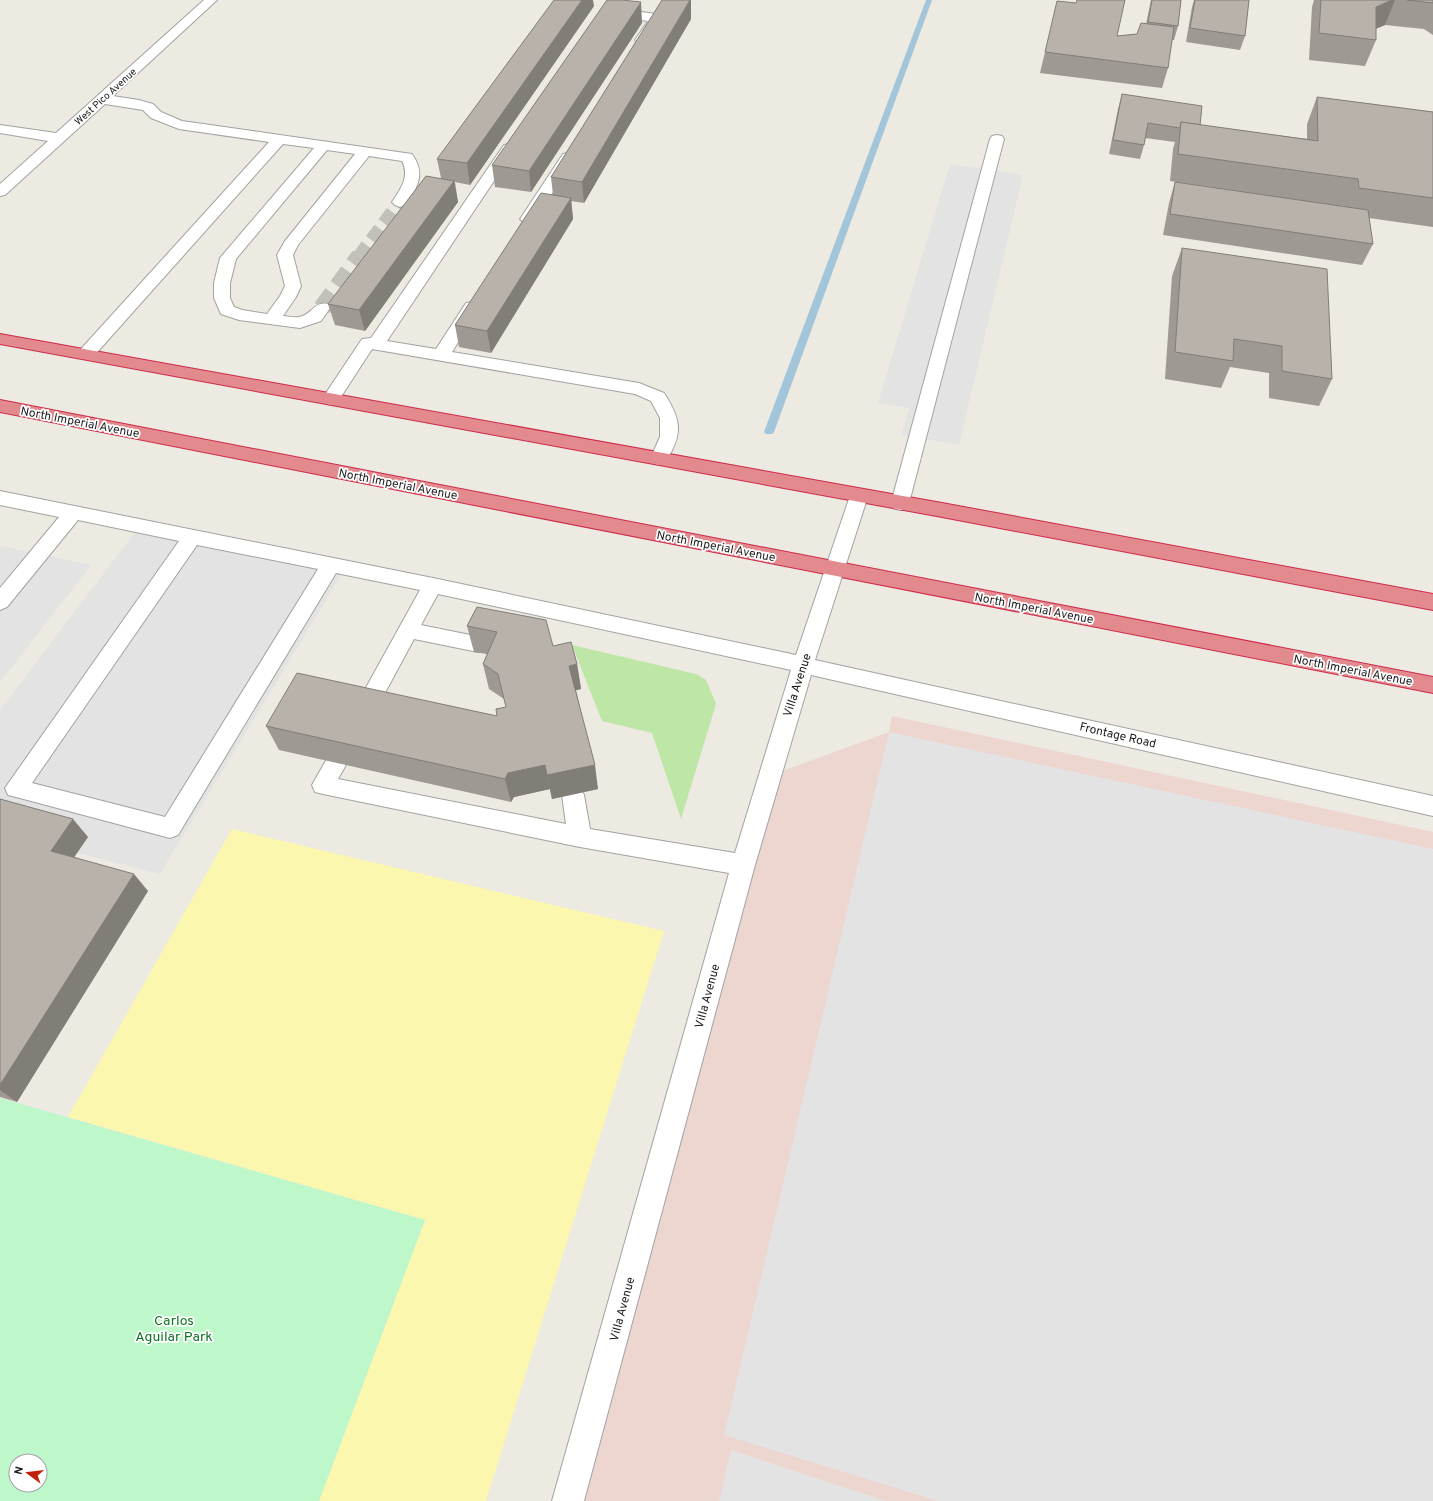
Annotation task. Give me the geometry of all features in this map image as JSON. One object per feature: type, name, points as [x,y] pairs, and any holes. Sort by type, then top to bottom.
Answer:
[{"type":"highway","points":[[0,338],[1433,602]]},
{"type":"highway","name":"North Imperial Avenue","points":[[0,406],[836,570],[1433,685]]},
{"type":"street","name":"West Pico Avenue","points":[[0,192],[211,0]]},
{"type":"street","points":[[598,18],[602,11],[656,18],[634,52]]},
{"type":"street","points":[[102,99],[139,104],[148,107],[156,115],[179,124],[407,158],[411,163],[414,175],[410,189],[400,202]]},
{"type":"street","points":[[0,129],[59,138]]},
{"type":"street","points":[[376,344],[518,135]]},
{"type":"street","points":[[86,354],[280,139]]},
{"type":"street","points":[[900,503],[997,139]]},
{"type":"street","points":[[322,308],[315,317],[300,324],[238,315],[227,310],[222,298],[222,283],[228,258],[324,145]]},
{"type":"street","points":[[518,234],[574,146]]},
{"type":"street","points":[[271,320],[293,286],[286,255],[290,244],[365,151]]},
{"type":"street","points":[[441,355],[480,295]]},
{"type":"street","points":[[331,399],[368,343],[639,389],[658,397],[669,418],[669,436],[659,459]]},
{"type":"street","name":"Villa Avenue","points":[[568,1501],[743,865],[803,665],[836,570],[859,496]]},
{"type":"street","name":"Frontage Road","points":[[0,498],[433,585],[803,665],[1433,806]]},
{"type":"street","points":[[0,602],[73,513]]},
{"type":"street","points":[[192,537],[16,788],[170,828],[331,565]]},
{"type":"street","points":[[364,711],[433,585]]},
{"type":"street","points":[[408,630],[478,644]]},
{"type":"street","points":[[336,763],[323,784],[580,837],[743,865]]},
{"type":"street","points":[[573,795],[580,837]]},
{"type":"shaded area","points":[[950,164],[1023,175],[959,445],[901,435],[909,408],[878,403]]},
{"type":"shaded area","points":[[136,531],[342,574],[160,874],[0,833],[0,710]]},
{"type":"shaded area","points":[[0,546],[91,565],[0,682]]},
{"type":"shaded area","points":[[892,716],[1433,832],[1433,1501],[575,1501],[769,776],[889,732]]},
{"type":"shaded area","points":[[889,732],[1433,849],[1433,1501],[938,1501],[724,1435]]},
{"type":"shaded area","points":[[731,1450],[886,1501],[719,1501]]},
{"type":"green space","points":[[572,645],[696,674],[706,680],[716,704],[681,819],[652,733],[602,721]]},
{"type":"green space","name":"Carlos Aguilar Park","points":[[0,1098],[425,1220],[319,1501],[0,1501]]},
{"type":"sand","points":[[232,829],[664,931],[486,1501],[319,1501],[425,1220],[68,1117]]},
{"type":"building","points":[[554,0],[582,0],[467,163],[437,159]]},
{"type":"building","points":[[607,0],[641,2],[529,171],[492,165]]},
{"type":"building","points":[[662,0],[690,0],[582,182],[551,177]]},
{"type":"building","points":[[1077,0],[1125,0],[1117,36],[1137,34],[1141,23],[1174,27],[1168,68],[1045,52],[1057,1],[1076,3]]},
{"type":"building","points":[[1152,0],[1181,0],[1178,26],[1148,22]]},
{"type":"building","points":[[1195,0],[1249,0],[1245,36],[1190,28]]},
{"type":"building","points":[[1321,0],[1392,0],[1376,7],[1376,40],[1319,33]]},
{"type":"building","points":[[1407,0],[1433,0],[1433,3]]},
{"type":"building","points":[[1122,94],[1202,106],[1200,125],[1181,122],[1180,128],[1148,123],[1144,145],[1113,140]]},
{"type":"building","points":[[1317,97],[1433,112],[1433,198],[1359,188],[1358,179],[1178,154],[1181,122],[1318,141]]},
{"type":"building","points":[[426,176],[454,181],[359,310],[328,304]]},
{"type":"building","points":[[1175,182],[1368,210],[1373,244],[1170,214]]},
{"type":"building","points":[[541,193],[571,198],[487,331],[455,325]]},
{"type":"building","points":[[1182,248],[1327,269],[1332,379],[1282,371],[1282,346],[1234,339],[1233,361],[1175,352]]},
{"type":"building","points":[[477,607],[546,620],[553,646],[571,642],[577,664],[569,666],[595,765],[547,775],[545,765],[508,773],[505,779],[266,726],[297,673],[497,716],[496,709],[506,707],[498,674],[483,664],[497,632],[467,626]]},
{"type":"building","points":[[0,799],[73,819],[51,851],[134,874],[0,1085]]},
{"type":"waterway","points":[[769,432],[929,0]]},
{"type":"tunnel","points":[[359,257],[400,202]]},
{"type":"tunnel","points":[[322,308],[360,256]]}]
